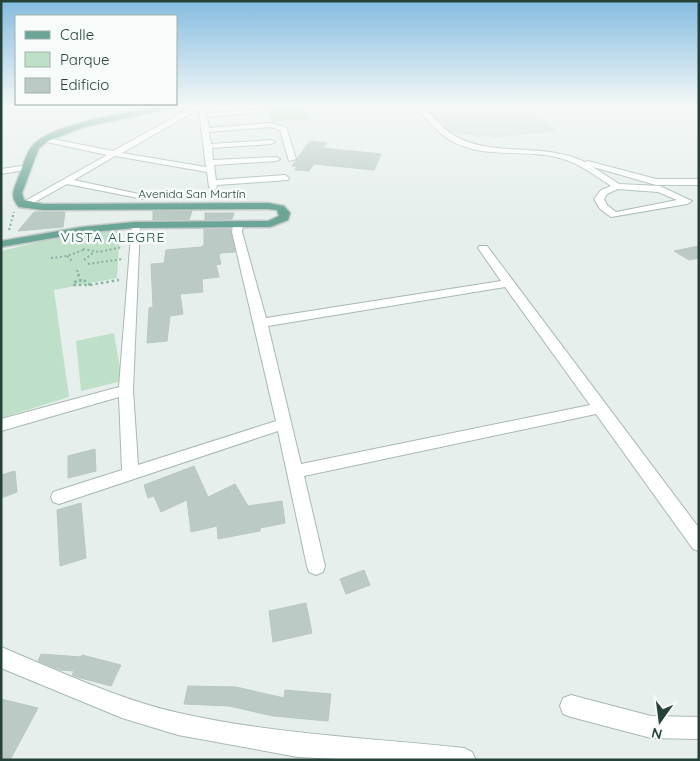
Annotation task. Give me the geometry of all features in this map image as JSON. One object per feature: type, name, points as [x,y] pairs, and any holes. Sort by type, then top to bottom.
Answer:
[{"type":"main road","points":[[21,203],[18,193],[37,146],[43,141]]},
{"type":"main road","name":"Avenida San Martín","points":[[1,244],[82,230],[134,225],[238,225],[278,222],[284,218],[286,213],[280,208],[268,206],[43,207],[21,203]]},
{"type":"street","points":[[52,141],[114,154],[210,166],[276,159]]},
{"type":"street","points":[[21,203],[66,181],[138,141]]},
{"type":"street","points":[[207,141],[213,185],[285,178]]},
{"type":"street","points":[[286,141],[292,159]]},
{"type":"street","points":[[459,141],[477,146],[536,150],[656,182],[699,182]]},
{"type":"street","points":[[208,146],[271,142]]},
{"type":"street","points":[[570,158],[617,186],[660,189],[687,202],[614,214],[603,208],[599,199],[604,192],[617,186]]},
{"type":"street","points":[[1,172],[28,167]]},
{"type":"street","points":[[66,181],[140,197]]},
{"type":"street","points":[[676,183],[699,192]]},
{"type":"street","points":[[130,473],[126,390],[134,225]]},
{"type":"street","points":[[238,225],[238,232],[261,323],[293,472],[316,566]]},
{"type":"street","points":[[483,248],[699,543]]},
{"type":"street","points":[[261,323],[507,283]]},
{"type":"street","points":[[1,424],[126,390]]},
{"type":"street","points":[[293,472],[599,408]]},
{"type":"street","points":[[59,497],[283,424]]},
{"type":"street","points":[[1,657],[122,707],[178,724],[298,745],[356,748],[464,760]]},
{"type":"street","points":[[571,706],[618,720],[682,730],[699,728]]},
{"type":"path","points":[[9,230],[10,218],[21,203]]},
{"type":"path","points":[[51,258],[67,256],[83,249],[95,252],[132,252]]},
{"type":"path","points":[[84,260],[95,252]]},
{"type":"path","points":[[88,264],[132,252]]},
{"type":"path","points":[[67,256],[72,261]]},
{"type":"path","points":[[76,270],[80,280]]},
{"type":"path","points":[[90,285],[87,280],[80,280],[73,285],[90,285],[131,278]]},
{"type":"green space","points":[[120,230],[117,278],[54,290],[69,397],[1,418],[1,251],[47,240]]},
{"type":"green space","points":[[114,333],[122,381],[81,391],[76,341]]},
{"type":"building","points":[[310,141],[327,143],[323,148],[381,154],[374,170],[314,164],[309,171],[295,170],[297,166],[292,166]]},
{"type":"building","points":[[153,211],[192,211],[189,220],[153,220]]},
{"type":"building","points":[[34,212],[65,212],[63,227],[18,231]]},
{"type":"building","points":[[205,213],[234,213],[232,219],[205,220]]},
{"type":"building","points":[[204,229],[230,229],[235,252],[221,253],[219,255],[221,264],[216,265],[219,277],[202,279],[203,292],[180,294],[183,314],[170,316],[167,341],[147,343],[149,308],[153,307],[151,264],[164,263],[166,250],[201,247],[204,245]]},
{"type":"building","points":[[699,246],[699,258],[689,260],[674,251]]},
{"type":"building","points":[[95,449],[96,471],[68,478],[68,456]]},
{"type":"building","points":[[194,466],[208,497],[235,484],[248,506],[282,501],[285,523],[260,528],[260,531],[218,539],[217,526],[191,532],[187,500],[161,512],[154,496],[148,498],[144,485]]},
{"type":"building","points":[[15,471],[17,492],[1,498],[1,475]]},
{"type":"building","points":[[81,503],[86,558],[60,566],[57,510]]},
{"type":"building","points":[[364,570],[370,585],[346,594],[340,579]]},
{"type":"building","points":[[306,603],[312,633],[273,642],[269,611]]},
{"type":"building","points":[[41,654],[81,657],[82,655],[121,665],[111,686],[77,677],[72,675],[74,671],[60,670],[38,661]]},
{"type":"building","points":[[188,686],[236,687],[284,698],[285,690],[331,694],[328,721],[273,716],[229,706],[184,704]]},
{"type":"building","points":[[1,699],[38,708],[10,760],[1,760]]},
{"type":"district","name":"VISTA ALEGRE","points":[[113,237]]}]
